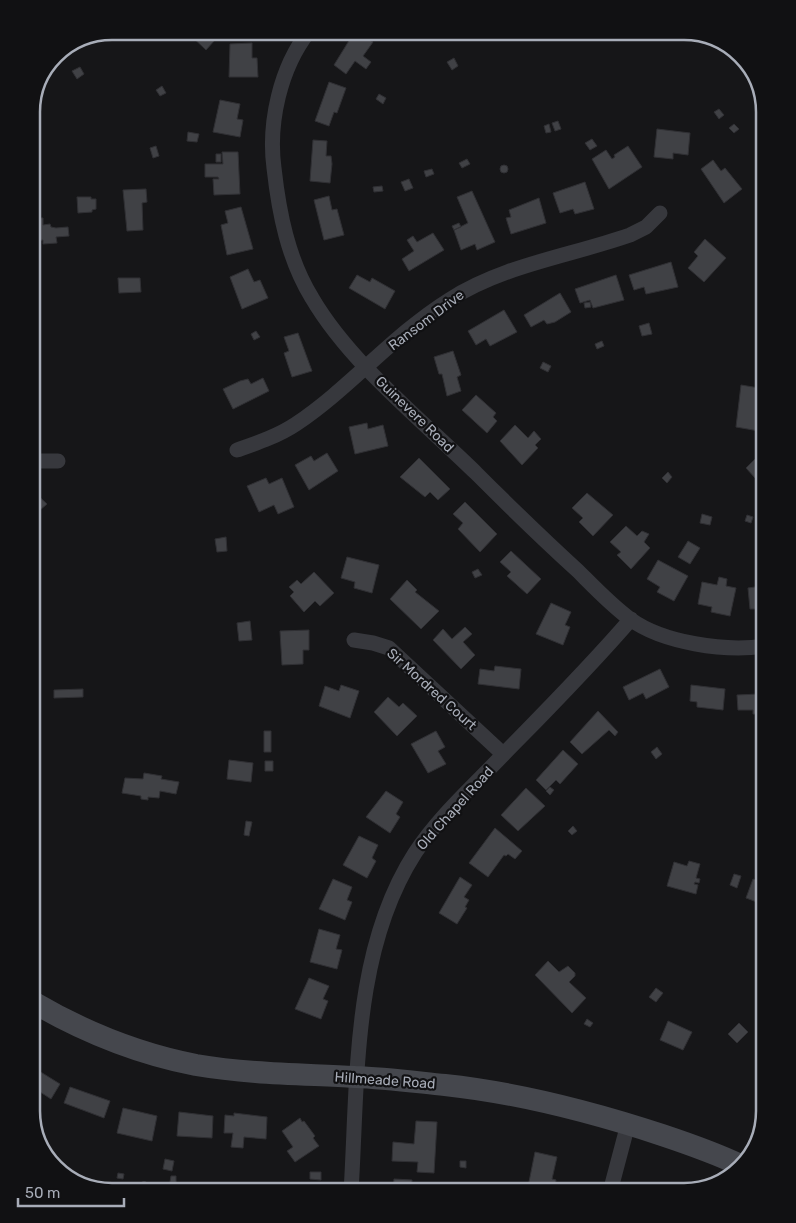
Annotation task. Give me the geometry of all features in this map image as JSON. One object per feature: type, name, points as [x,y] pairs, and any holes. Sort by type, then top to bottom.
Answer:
[{"type":"street","name":"Guinevere Road","points":[[300,40],[286,76],[272,127],[271,144],[277,198],[290,250],[304,285],[332,329],[365,366],[544,540],[631,619],[661,633],[698,644],[726,649],[756,647]]},
{"type":"street","name":"Ransom Drive","points":[[237,450],[294,425],[335,394],[365,366],[447,301],[467,289],[508,272],[630,235],[646,227],[660,213]]},
{"type":"street","points":[[40,461],[58,461]]},
{"type":"street","name":"Old Chapel Road","points":[[352,1183],[358,1077],[369,972],[385,916],[397,887],[419,848],[444,816],[578,678],[631,619]]},
{"type":"street","name":"Sir Mordred Court","points":[[354,640],[384,646],[398,656],[504,754]]},
{"type":"street","name":"Hillmeade Road","points":[[40,1005],[108,1039],[135,1049],[195,1065],[265,1073],[358,1077],[447,1085],[500,1094],[583,1111],[628,1124],[696,1146],[734,1163]]},
{"type":"street","points":[[612,1183],[628,1124]]},
{"type":"building","points":[[195,40],[215,40],[206,50]]},
{"type":"building","points":[[349,40],[370,40],[373,42],[363,56],[371,62],[366,69],[355,61],[346,74],[334,65]]},
{"type":"building","points":[[252,43],[252,58],[257,58],[258,77],[229,77],[230,44]]},
{"type":"building","points":[[454,58],[458,66],[452,70],[447,62]]},
{"type":"building","points":[[80,67],[84,74],[77,79],[72,71]]},
{"type":"building","points":[[329,82],[346,88],[337,113],[334,112],[329,126],[315,121]]},
{"type":"building","points":[[162,86],[166,93],[160,96],[156,90]]},
{"type":"building","points":[[379,94],[386,98],[383,104],[376,99]]},
{"type":"building","points":[[220,100],[240,104],[237,119],[243,120],[240,137],[213,132]]},
{"type":"building","points":[[719,109],[724,115],[719,119],[714,112]]},
{"type":"building","points":[[558,121],[561,129],[555,131],[552,123]]},
{"type":"building","points":[[549,124],[551,132],[546,133],[544,126]]},
{"type":"building","points":[[734,124],[739,129],[734,133],[729,128]]},
{"type":"building","points":[[657,129],[690,133],[688,155],[673,153],[673,159],[654,157]]},
{"type":"building","points":[[188,132],[199,134],[197,142],[187,141]]},
{"type":"building","points":[[592,139],[597,146],[590,150],[585,143]]},
{"type":"building","points":[[313,140],[327,141],[326,156],[331,156],[332,164],[330,183],[310,181]]},
{"type":"building","points":[[156,146],[159,156],[153,158],[150,148]]},
{"type":"building","points":[[628,146],[642,167],[609,189],[592,159],[606,150],[612,159],[615,157],[614,155]]},
{"type":"building","points":[[222,152],[238,152],[240,194],[214,195],[213,179],[219,179],[218,177],[205,177],[205,164],[223,164]]},
{"type":"building","points":[[216,154],[221,154],[221,162],[216,162]]},
{"type":"building","points":[[467,159],[470,164],[462,168],[459,163]]},
{"type":"building","points":[[713,160],[721,171],[725,168],[742,189],[724,203],[701,169]]},
{"type":"building","points":[[504,165],[508,169],[504,173],[500,169]]},
{"type":"building","points":[[432,169],[434,174],[426,177],[424,171]]},
{"type":"building","points":[[409,179],[413,188],[405,191],[401,182]]},
{"type":"building","points":[[585,182],[594,209],[575,214],[573,209],[560,213],[553,193]]},
{"type":"building","points":[[382,186],[383,191],[374,192],[373,187]]},
{"type":"building","points":[[146,189],[147,202],[142,203],[143,230],[127,231],[123,190]]},
{"type":"building","points":[[472,191],[495,242],[477,250],[475,244],[461,250],[454,230],[468,223],[457,197]]},
{"type":"building","points":[[329,196],[332,210],[337,209],[344,235],[324,240],[314,200]]},
{"type":"building","points":[[77,197],[96,199],[96,209],[92,210],[92,212],[78,213]]},
{"type":"building","points":[[539,198],[546,223],[511,234],[506,218],[511,217],[509,210]]},
{"type":"building","points":[[241,207],[253,249],[227,255],[221,225],[228,223],[225,211]]},
{"type":"building","points":[[40,218],[43,218],[43,225],[50,224],[51,227],[56,228],[68,227],[69,236],[56,237],[57,243],[43,244],[43,240],[40,240]]},
{"type":"building","points":[[459,223],[461,227],[454,230],[452,226]]},
{"type":"building","points":[[433,233],[444,250],[409,271],[402,259],[414,251],[407,240],[413,236],[417,242]]},
{"type":"building","points":[[705,239],[726,258],[704,282],[688,268],[698,256],[694,252]]},
{"type":"building","points":[[671,262],[678,287],[646,294],[644,287],[634,290],[629,275]]},
{"type":"building","points":[[248,269],[254,282],[260,280],[268,298],[242,309],[230,277]]},
{"type":"building","points":[[357,275],[370,282],[372,278],[395,291],[385,309],[349,288]]},
{"type":"building","points":[[616,275],[624,300],[593,308],[590,300],[580,303],[575,289]]},
{"type":"building","points":[[118,278],[140,278],[141,292],[119,293]]},
{"type":"building","points":[[560,293],[571,312],[555,322],[547,324],[544,320],[531,327],[524,315]]},
{"type":"building","points":[[590,302],[591,307],[585,308],[584,303]]},
{"type":"building","points":[[504,310],[517,332],[490,346],[486,339],[476,345],[468,331]]},
{"type":"building","points":[[649,323],[652,334],[642,336],[639,326]]},
{"type":"building","points":[[256,331],[260,337],[254,340],[251,334]]},
{"type":"building","points":[[298,333],[312,371],[292,377],[284,353],[289,351],[284,337]]},
{"type":"building","points":[[602,341],[604,346],[597,349],[595,344]]},
{"type":"building","points":[[453,351],[461,375],[457,377],[461,391],[447,396],[442,374],[439,374],[434,357]]},
{"type":"building","points":[[543,362],[551,366],[548,372],[540,368]]},
{"type":"building","points":[[263,378],[269,391],[233,409],[223,389],[240,381],[248,379],[251,384]]},
{"type":"building","points":[[741,385],[756,388],[756,430],[736,427]]},
{"type":"building","points":[[476,395],[496,413],[493,417],[497,421],[487,433],[462,410]]},
{"type":"building","points":[[367,423],[368,429],[383,425],[388,446],[355,454],[349,427]]},
{"type":"building","points":[[515,425],[528,438],[534,431],[541,439],[535,445],[538,448],[522,465],[500,441]]},
{"type":"building","points":[[327,453],[338,471],[309,490],[295,465],[311,456],[314,461]]},
{"type":"building","points":[[419,458],[450,489],[438,500],[430,492],[425,497],[400,477]]},
{"type":"building","points":[[756,458],[756,479],[746,468]]},
{"type":"building","points":[[668,472],[672,477],[667,483],[662,478]]},
{"type":"building","points":[[266,478],[269,484],[282,478],[294,507],[278,514],[274,505],[259,512],[247,486]]},
{"type":"building","points":[[587,493],[613,515],[593,536],[579,522],[583,518],[572,508]]},
{"type":"building","points":[[40,497],[47,504],[40,510]]},
{"type":"building","points":[[465,502],[497,534],[480,552],[458,529],[463,523],[453,514]]},
{"type":"building","points":[[702,514],[712,517],[710,525],[700,523]]},
{"type":"building","points":[[747,515],[753,517],[751,523],[745,521]]},
{"type":"building","points":[[626,526],[637,536],[642,531],[649,534],[644,542],[650,548],[631,569],[617,555],[621,552],[610,542]]},
{"type":"building","points":[[226,537],[227,551],[217,552],[215,539]]},
{"type":"building","points":[[688,541],[700,548],[690,564],[678,557]]},
{"type":"building","points":[[511,551],[541,579],[527,594],[507,576],[511,572],[500,562]]},
{"type":"building","points":[[347,557],[379,565],[372,593],[354,588],[355,582],[341,578]]},
{"type":"building","points":[[658,560],[688,576],[674,601],[657,592],[660,587],[647,579]]},
{"type":"building","points":[[478,569],[482,575],[475,578],[472,572]]},
{"type":"building","points":[[314,572],[334,593],[320,606],[315,601],[304,612],[290,596],[294,592],[289,587],[297,580],[301,584]]},
{"type":"building","points":[[719,577],[727,579],[726,586],[736,588],[730,616],[711,612],[712,607],[698,604],[702,582],[717,585]]},
{"type":"building","points":[[407,580],[417,590],[415,592],[439,611],[421,629],[390,599]]},
{"type":"building","points":[[756,587],[756,609],[750,609],[748,588]]},
{"type":"building","points":[[551,603],[571,612],[565,625],[570,627],[563,645],[536,634]]},
{"type":"building","points":[[250,621],[252,640],[239,641],[237,623]]},
{"type":"building","points":[[465,627],[472,634],[463,642],[475,655],[461,669],[433,640],[443,629],[452,639]]},
{"type":"building","points":[[309,630],[309,650],[303,650],[303,664],[282,665],[280,631]]},
{"type":"building","points":[[495,666],[521,669],[519,689],[478,684],[480,669],[494,671]]},
{"type":"building","points":[[660,669],[669,687],[646,699],[643,693],[629,700],[623,687]]},
{"type":"building","points":[[341,685],[359,691],[350,718],[319,706],[325,686],[339,691]]},
{"type":"building","points":[[691,685],[725,689],[723,710],[697,707],[697,702],[690,701]]},
{"type":"building","points":[[83,689],[83,697],[54,698],[54,690]]},
{"type":"building","points":[[756,694],[756,714],[753,714],[753,710],[738,710],[737,695]]},
{"type":"building","points":[[388,697],[399,707],[403,703],[417,716],[397,736],[374,712]]},
{"type":"building","points":[[598,711],[618,732],[615,736],[609,730],[582,754],[570,742]]},
{"type":"building","points":[[264,731],[271,731],[271,752],[264,752]]},
{"type":"building","points":[[436,731],[445,747],[438,751],[446,764],[428,773],[411,744]]},
{"type":"building","points":[[657,747],[662,754],[656,759],[651,752]]},
{"type":"building","points":[[563,750],[578,764],[560,784],[556,780],[546,790],[536,780]]},
{"type":"building","points":[[229,760],[253,763],[251,782],[227,779]]},
{"type":"building","points":[[265,761],[273,761],[273,771],[265,771]]},
{"type":"building","points":[[144,773],[162,776],[161,779],[179,782],[176,794],[160,791],[159,798],[148,797],[148,800],[141,799],[141,796],[122,793],[125,778],[143,779]]},
{"type":"building","points":[[550,787],[554,790],[550,795],[546,791]]},
{"type":"building","points":[[526,788],[545,806],[518,831],[501,815]]},
{"type":"building","points":[[386,791],[403,802],[396,814],[400,817],[390,833],[366,817]]},
{"type":"building","points":[[246,821],[252,822],[249,836],[244,835]]},
{"type":"building","points":[[573,826],[577,831],[572,835],[568,831]]},
{"type":"building","points":[[495,828],[522,851],[515,859],[508,854],[504,855],[488,877],[469,863]]},
{"type":"building","points":[[359,836],[378,845],[372,858],[376,861],[367,878],[343,865]]},
{"type":"building","points":[[689,861],[700,864],[696,878],[700,879],[699,883],[695,882],[694,884],[698,885],[696,894],[667,886],[674,862],[687,866]]},
{"type":"building","points":[[734,874],[741,876],[737,888],[730,885]]},
{"type":"building","points":[[460,877],[472,885],[464,897],[469,900],[465,907],[467,908],[457,924],[439,913]]},
{"type":"building","points":[[333,879],[352,887],[347,900],[352,902],[345,920],[319,909]]},
{"type":"building","points":[[753,879],[756,880],[756,902],[746,898]]},
{"type":"building","points":[[319,929],[340,935],[336,949],[342,950],[337,969],[310,962]]},
{"type":"building","points":[[548,961],[559,972],[568,966],[575,973],[575,976],[569,982],[586,998],[572,1013],[535,975]]},
{"type":"building","points":[[309,978],[329,986],[323,999],[328,1001],[321,1019],[295,1009]]},
{"type":"building","points":[[656,988],[663,993],[656,1002],[649,997]]},
{"type":"building","points":[[587,1019],[593,1023],[590,1027],[584,1024]]},
{"type":"building","points":[[668,1021],[692,1032],[683,1050],[660,1040]]},
{"type":"building","points":[[739,1023],[748,1032],[737,1043],[728,1034]]},
{"type":"building","points":[[40,1072],[60,1084],[51,1099],[40,1092]]},
{"type":"building","points":[[70,1087],[110,1101],[104,1118],[64,1103]]},
{"type":"building","points":[[123,1108],[157,1116],[152,1141],[117,1133]]},
{"type":"building","points":[[179,1112],[213,1116],[212,1138],[177,1136]]},
{"type":"building","points":[[234,1113],[267,1117],[266,1139],[244,1137],[243,1148],[231,1147],[233,1133],[224,1133],[225,1115],[234,1116]]},
{"type":"building","points":[[300,1118],[315,1136],[313,1138],[319,1146],[295,1162],[287,1151],[293,1147],[282,1131]]},
{"type":"building","points":[[416,1121],[437,1122],[434,1173],[417,1172],[418,1162],[392,1161],[393,1142],[414,1144]]},
{"type":"building","points":[[535,1152],[557,1157],[552,1179],[556,1180],[556,1183],[529,1183]]},
{"type":"building","points":[[165,1159],[174,1161],[172,1171],[163,1169]]},
{"type":"building","points":[[460,1161],[466,1161],[466,1168],[460,1167]]},
{"type":"building","points":[[310,1172],[321,1172],[321,1180],[310,1179]]},
{"type":"building","points":[[118,1173],[124,1174],[123,1179],[117,1178]]},
{"type":"building","points":[[171,1176],[176,1176],[176,1182],[170,1182]]},
{"type":"building","points":[[394,1179],[412,1180],[412,1183],[394,1183]]}]
